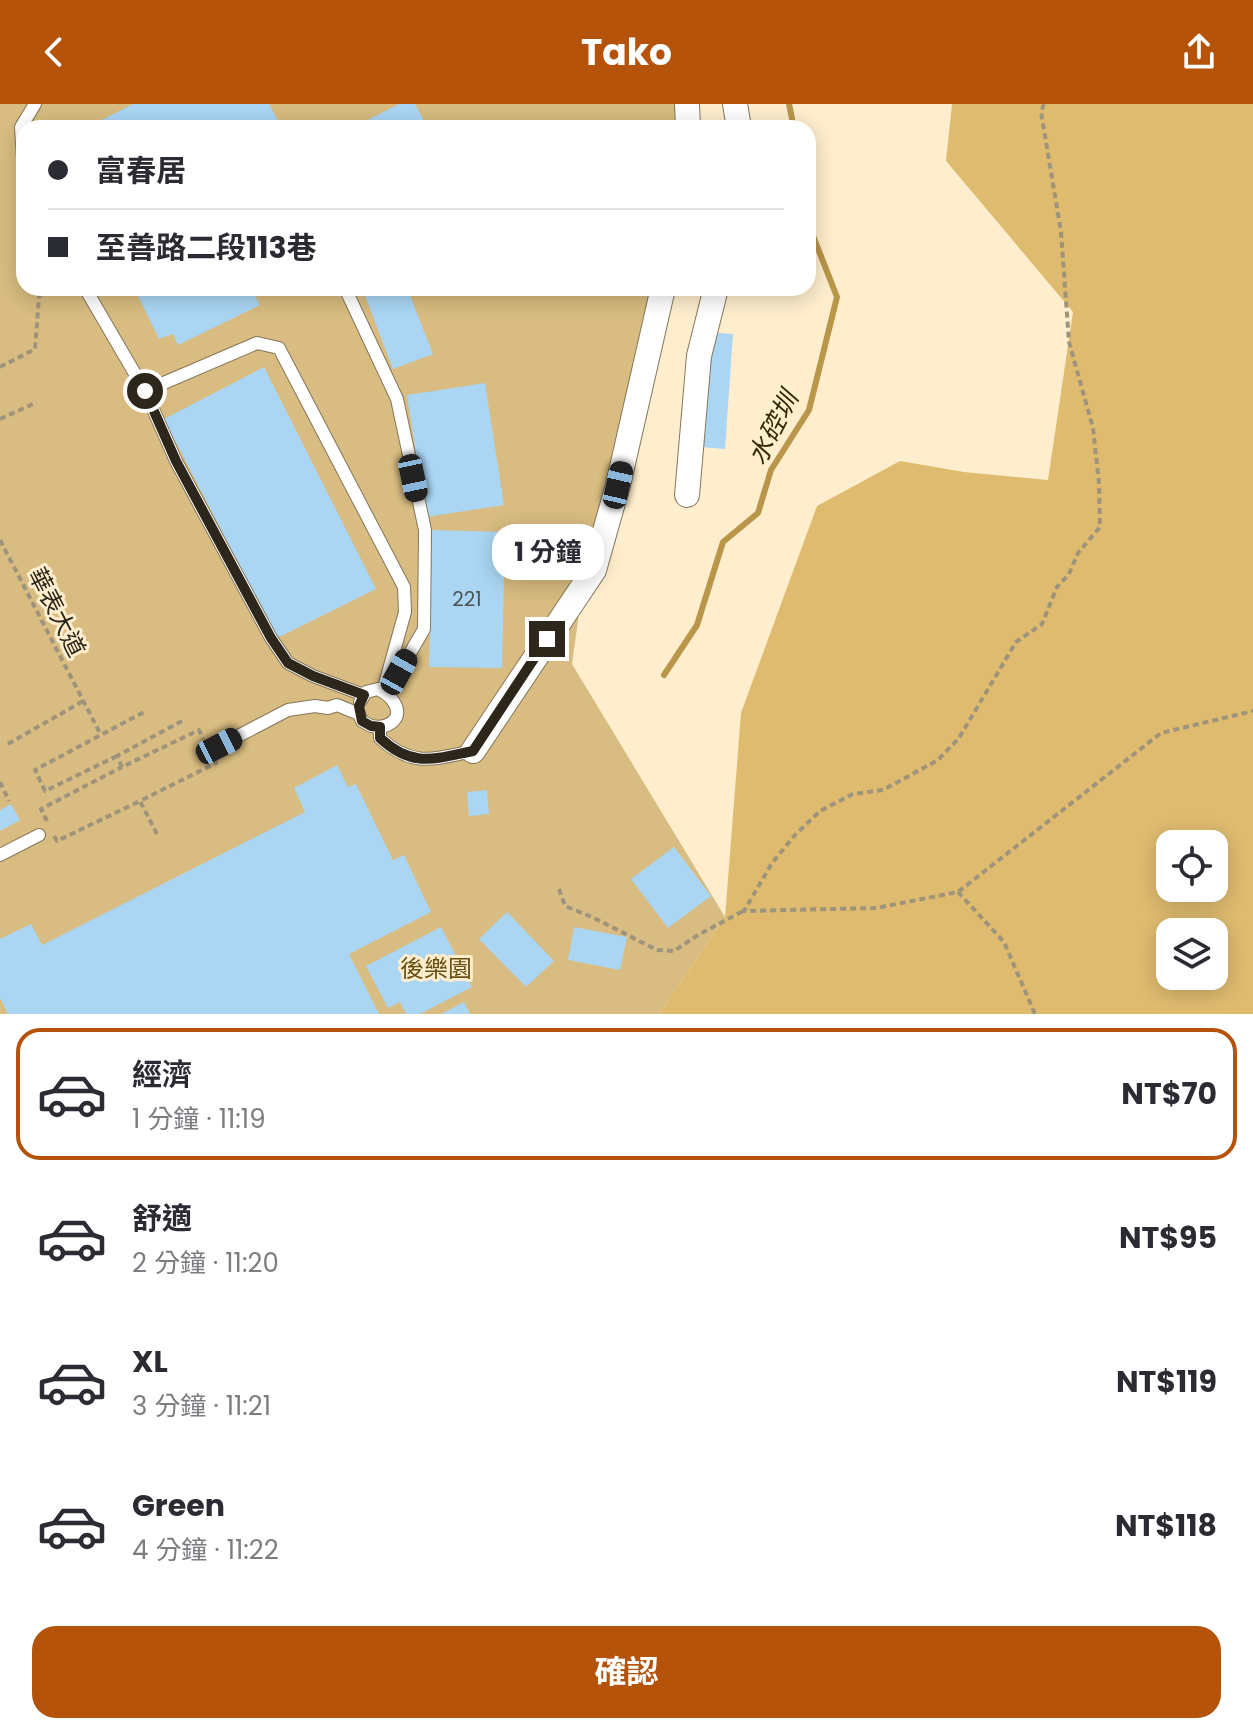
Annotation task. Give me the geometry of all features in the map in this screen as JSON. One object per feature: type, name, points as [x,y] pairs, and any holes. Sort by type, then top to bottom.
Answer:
[{"type":"street","points":[[473,751],[594,570],[618,485],[661,296]]},
{"type":"street","points":[[687,495],[699,356],[714,296]]},
{"type":"lane","points":[[90,296],[145,391],[176,461],[271,638],[288,663],[364,695]]},
{"type":"lane","points":[[349,296],[397,399],[425,530],[424,629],[385,692]]},
{"type":"lane","points":[[145,391],[257,343],[279,348],[404,587],[405,612],[385,692]]},
{"type":"lane","points":[[378,689],[385,692],[396,702],[396,715],[390,724],[380,727],[362,721],[359,706],[364,695],[378,689]]},
{"type":"lane","points":[[213,749],[288,710],[337,705],[359,714]]},
{"type":"lane","points":[[380,727],[380,738],[393,750],[423,761],[473,751]]},
{"type":"lane","points":[[0,855],[39,835]]},
{"type":"path","points":[[744,911],[772,863],[820,811],[853,794],[883,790],[938,760],[959,738],[1016,642],[1042,624],[1057,587],[1069,574],[1078,553],[1100,527],[1093,428],[1069,342],[1061,232],[1041,112],[1044,104]]},
{"type":"path","points":[[0,367],[35,349],[39,296]]},
{"type":"path","points":[[0,419],[33,404]]},
{"type":"path","name":"華表大道","points":[[0,540],[101,735]]},
{"type":"path","points":[[8,744],[83,701]]},
{"type":"path","points":[[559,889],[565,906],[657,950],[674,951],[744,911],[876,908],[958,892],[1161,733],[1253,711]]},
{"type":"path","points":[[144,712],[35,770],[45,791],[182,721]]},
{"type":"path","points":[[199,730],[213,749],[216,763],[57,841],[41,809],[122,767],[199,730]]},
{"type":"path","points":[[117,756],[122,767]]},
{"type":"path","points":[[0,782],[9,801]]},
{"type":"path","points":[[140,801],[157,834]]},
{"type":"path","points":[[958,892],[1004,942],[1035,1014]]},
{"type":"green space","name":"後樂園","points":[[0,104],[677,104],[678,120],[16,120],[16,296],[656,296],[586,563],[572,664],[725,917],[659,1014],[0,1014]]},
{"type":"shaded area","points":[[952,104],[1253,104],[1253,1014],[659,1014],[725,917],[741,713],[817,506],[900,461],[964,472],[1048,480],[1073,312],[946,161]]},
{"type":"building","points":[[133,104],[269,104],[278,120],[102,120]]},
{"type":"building","points":[[399,104],[415,104],[424,120],[368,120]]},
{"type":"building","points":[[138,296],[255,296],[260,305],[178,345],[173,334],[159,339]]},
{"type":"building","points":[[365,296],[410,296],[433,354],[393,369]]},
{"type":"building","points":[[708,332],[733,334],[725,449],[700,447]]},
{"type":"building","points":[[264,367],[376,589],[277,638],[164,419]]},
{"type":"building","points":[[485,383],[504,505],[426,517],[407,395]]},
{"type":"building","points":[[432,530],[505,532],[502,668],[429,667]]},
{"type":"building","points":[[337,765],[348,787],[356,784],[393,860],[404,855],[431,912],[349,954],[379,1014],[8,1014],[0,998],[0,939],[31,924],[42,945],[305,812],[294,788]]},
{"type":"building","points":[[487,790],[489,814],[469,816],[467,792]]},
{"type":"building","points":[[11,804],[20,820],[0,831],[0,810]]},
{"type":"building","points":[[674,847],[711,896],[668,928],[631,879]]},
{"type":"building","points":[[507,912],[554,961],[526,987],[479,939]]},
{"type":"building","points":[[441,927],[472,987],[420,1014],[406,1014],[400,1002],[388,1008],[366,966]]},
{"type":"building","points":[[574,927],[627,937],[620,970],[568,960]]},
{"type":"building","points":[[464,1002],[470,1014],[441,1014]]},
{"type":"waterway","name":"水硿圳","points":[[789,104],[792,120]]},
{"type":"waterway","name":"水硿圳","points":[[664,675],[697,625],[723,542],[758,513],[771,470],[809,410],[837,297],[816,243]]},
{"type":"route","points":[[145,391],[176,461],[271,638],[288,663],[364,695],[359,706],[362,721],[380,727],[380,738],[393,750],[423,761],[473,751],[547,639]]}]
